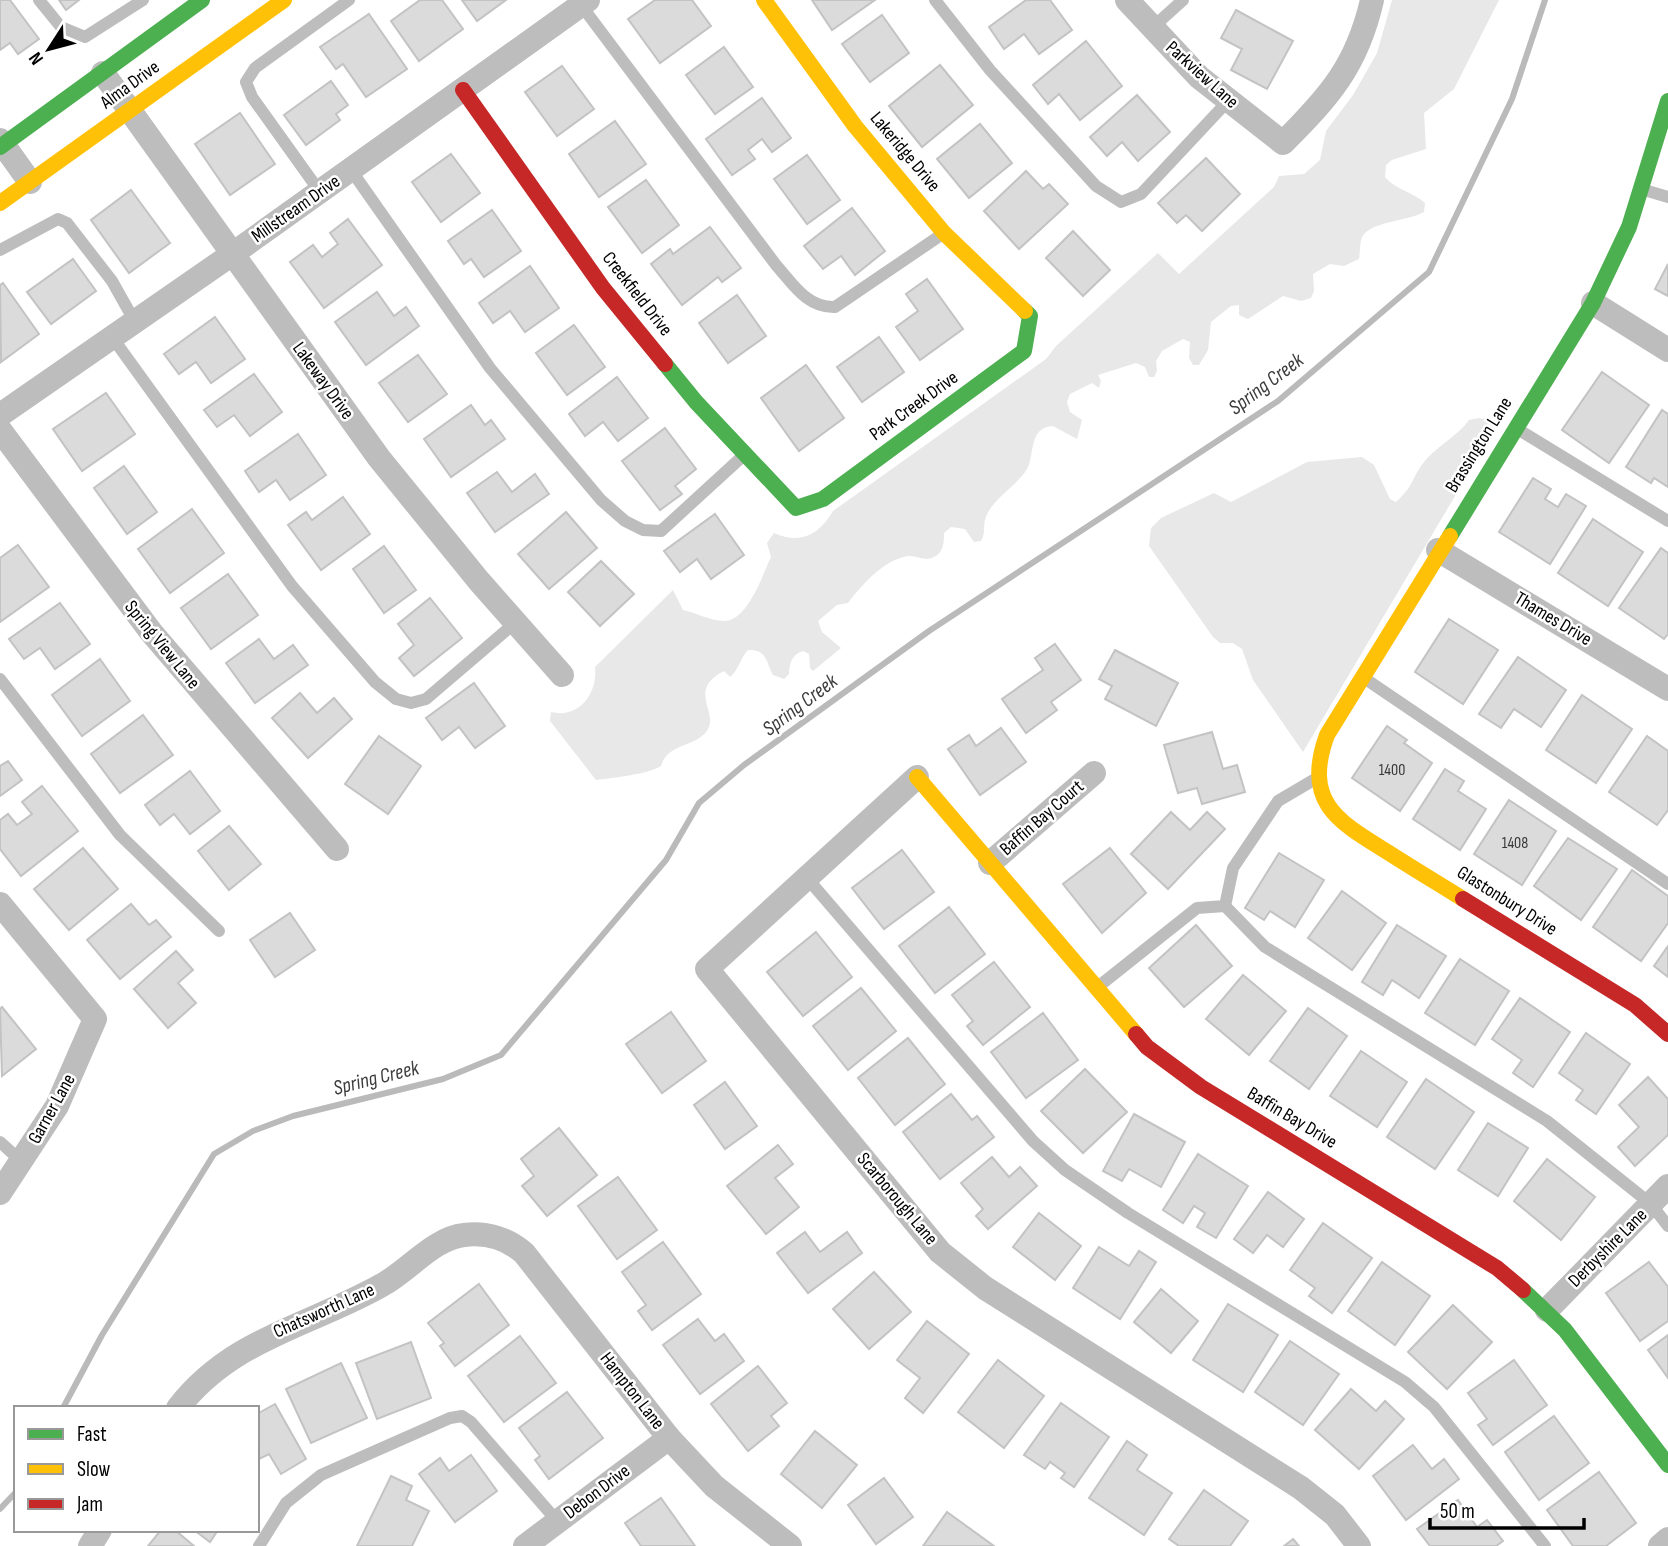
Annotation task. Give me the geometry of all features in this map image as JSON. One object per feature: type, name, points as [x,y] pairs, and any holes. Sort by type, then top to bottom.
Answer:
[{"type":"street","name":"Alma Drive","points":[[1,144],[202,0]]},
{"type":"street","name":"Alma Drive","points":[[0,203],[284,0]]},
{"type":"street","name":"Lakeridge Drive","points":[[764,0],[855,126],[944,233],[1030,316]]},
{"type":"street","name":"Parkview Lane","points":[[1127,0],[1199,77],[1283,143],[1320,106],[1352,63],[1372,0]]},
{"type":"street","name":"Millstream Drive","points":[[0,415],[231,255],[585,3]]},
{"type":"street","name":"Lakeway Drive","points":[[103,73],[379,458],[562,675]]},
{"type":"street","name":"Creekfield Drive","points":[[463,90],[603,288],[696,402],[796,508]]},
{"type":"street","name":"Brassington Lane","points":[[1325,803],[1317,778],[1320,753],[1327,735],[1438,550],[1593,303],[1620,253],[1668,101]]},
{"type":"street","points":[[1,144],[30,182]]},
{"type":"street","points":[[1593,303],[1668,350]]},
{"type":"street","name":"Park Creek Drive","points":[[796,508],[823,499],[1024,351],[1030,316]]},
{"type":"street","name":"Spring View Lane","points":[[0,430],[150,632],[337,849]]},
{"type":"street","name":"Thames Drive","points":[[1438,550],[1668,689]]},
{"type":"street","name":"Baffin Bay Court","points":[[990,863],[1094,773]]},
{"type":"street","name":"Baffin Bay Drive","points":[[916,777],[1147,1047],[1201,1087],[1497,1268],[1547,1310],[1668,1465]]},
{"type":"street","name":"Scarborough Lane","points":[[916,777],[707,969],[940,1251],[985,1288],[1301,1488],[1335,1515],[1359,1546]]},
{"type":"street","name":"Glastonbury Drive","points":[[1325,803],[1340,823],[1635,1005],[1668,1034]]},
{"type":"street","name":"Garner Lane","points":[[0,904],[96,1019],[57,1106],[0,1193]]},
{"type":"street","name":"Derbyshire Lane","points":[[1547,1310],[1660,1195]]},
{"type":"street","name":"Chatsworth Lane","points":[[180,1406],[207,1376],[241,1351],[273,1333],[346,1306],[387,1283],[444,1243],[463,1235],[482,1236]]},
{"type":"street","name":"Hampton Lane","points":[[482,1236],[509,1240],[524,1253],[668,1438],[714,1486],[790,1546]]},
{"type":"street","name":"Debon Drive","points":[[525,1546],[668,1438]]},
{"type":"street","points":[[1660,1546],[1668,1539]]},
{"type":"lane","points":[[39,0],[61,27],[85,37],[110,24],[143,0]]},
{"type":"lane","points":[[320,192],[252,97],[246,82],[255,68],[349,0]]},
{"type":"lane","points":[[935,0],[990,69],[1096,186],[1121,202],[1141,194],[1228,101]]},
{"type":"lane","points":[[1152,28],[1183,0]]},
{"type":"lane","points":[[585,3],[776,265],[804,297],[821,307],[835,307],[944,233]]},
{"type":"lane","points":[[351,170],[490,368],[601,499],[625,521],[653,533],[661,531],[745,454]]},
{"type":"lane","points":[[1641,189],[1668,197]]},
{"type":"lane","points":[[0,250],[47,222],[58,219],[67,223],[112,281],[135,322]]},
{"type":"lane","points":[[112,337],[292,586],[375,682],[396,699],[411,702],[426,699],[516,622]]},
{"type":"lane","points":[[1515,428],[1668,521]]},
{"type":"lane","points":[[1362,677],[1668,884]]},
{"type":"lane","points":[[0,680],[120,835],[219,932]]},
{"type":"lane","points":[[1224,906],[1233,868],[1278,801],[1317,778]]},
{"type":"lane","points":[[807,878],[1032,1141],[1065,1170],[1128,1213],[1405,1382],[1443,1417],[1545,1546]]},
{"type":"lane","points":[[1096,989],[1197,908],[1224,906],[1265,947],[1547,1121],[1660,1195],[1668,1226]]},
{"type":"lane","points":[[0,1142],[22,1162]]},
{"type":"lane","points":[[264,1544],[286,1503],[321,1475],[450,1418],[462,1416],[471,1422],[558,1522]]},
{"type":"shaded area","points":[[1392,0],[1499,0],[1454,89],[1424,113],[1426,149],[1392,160],[1386,165],[1385,177],[1425,203],[1424,212],[1382,224],[1367,232],[1361,239],[1359,259],[1344,266],[1330,264],[1313,274],[1314,291],[1311,298],[1301,301],[1283,296],[1248,319],[1239,315],[1239,305],[1231,306],[1211,322],[1208,350],[1199,365],[1193,365],[1189,358],[1190,342],[1183,339],[1162,351],[1156,361],[1157,371],[1154,377],[1149,377],[1145,367],[1136,363],[1098,375],[1101,381],[1099,388],[1092,383],[1070,394],[1067,402],[1070,412],[1082,420],[1077,439],[1053,426],[1040,431],[1027,469],[988,513],[981,541],[974,542],[965,529],[951,527],[944,533],[942,550],[934,557],[927,559],[908,556],[882,568],[848,603],[837,605],[818,621],[822,632],[841,648],[813,671],[810,668],[809,654],[799,652],[784,679],[773,675],[762,654],[748,650],[730,677],[724,671],[707,686],[705,693],[710,722],[703,735],[670,753],[661,766],[655,769],[596,780],[550,721],[551,712],[570,712],[585,702],[593,686],[595,667],[673,590],[683,610],[722,621],[739,615],[752,597],[771,557],[767,543],[774,533],[800,538],[815,532],[833,511],[1046,359],[1056,346],[1158,253],[1179,274],[1274,187],[1279,176],[1304,174],[1320,160],[1326,131],[1353,95],[1377,53]]},
{"type":"shaded area","points":[[1479,418],[1499,422],[1303,752],[1253,680],[1242,649],[1233,643],[1220,643],[1213,637],[1149,546],[1151,528],[1161,518],[1214,493],[1231,502],[1307,462],[1362,457],[1374,465],[1390,499],[1396,502],[1432,454],[1469,420]]},
{"type":"building","points":[[0,0],[10,0],[39,39],[18,54],[10,43],[0,50]]},
{"type":"building","points":[[59,0],[79,0],[66,10]]},
{"type":"building","points":[[420,0],[442,0],[463,29],[419,61],[391,21]]},
{"type":"building","points":[[462,0],[506,0],[477,21]]},
{"type":"building","points":[[655,0],[692,0],[711,26],[660,63],[628,19]]},
{"type":"building","points":[[812,0],[875,0],[832,30]]},
{"type":"building","points":[[1026,0],[1050,0],[1072,30],[1039,54],[1024,34],[1004,49],[989,27]]},
{"type":"building","points":[[1236,10],[1293,41],[1267,89],[1231,70],[1242,49],[1221,38]]},
{"type":"building","points":[[369,14],[407,69],[366,97],[343,64],[336,69],[320,47]]},
{"type":"building","points":[[882,15],[909,53],[870,82],[842,44]]},
{"type":"building","points":[[1086,41],[1122,86],[1080,120],[1059,94],[1048,104],[1033,85]]},
{"type":"building","points":[[724,47],[753,87],[715,114],[686,75]]},
{"type":"building","points":[[940,65],[973,105],[922,147],[889,106]]},
{"type":"building","points":[[562,66],[594,109],[557,136],[525,92]]},
{"type":"building","points":[[331,81],[348,105],[336,114],[340,120],[306,145],[284,115]]},
{"type":"building","points":[[1137,95],[1170,132],[1138,161],[1122,142],[1107,156],[1090,137]]},
{"type":"building","points":[[762,98],[791,138],[772,152],[762,139],[748,150],[755,159],[732,175],[706,139]]},
{"type":"building","points":[[240,113],[275,164],[230,195],[195,144]]},
{"type":"building","points":[[615,121],[646,164],[599,197],[569,154]]},
{"type":"building","points":[[980,124],[1012,163],[969,198],[937,159]]},
{"type":"building","points":[[451,154],[480,193],[441,222],[412,182]]},
{"type":"building","points":[[807,155],[840,200],[807,224],[774,179]]},
{"type":"building","points":[[1206,158],[1240,194],[1202,231],[1186,215],[1177,223],[1158,203]]},
{"type":"building","points":[[1026,171],[1043,189],[1049,184],[1068,204],[1019,249],[984,211]]},
{"type":"building","points":[[646,180],[679,225],[642,253],[608,207]]},
{"type":"building","points":[[131,190],[170,243],[129,273],[91,220]]},
{"type":"building","points":[[852,208],[885,251],[855,275],[841,256],[823,269],[804,246]]},
{"type":"building","points":[[492,210],[521,251],[484,277],[471,259],[464,264],[448,241]]},
{"type":"building","points":[[348,219],[382,265],[324,308],[290,262],[313,245],[322,257],[338,244],[330,233]]},
{"type":"building","points":[[710,227],[741,268],[722,282],[718,277],[682,305],[651,264],[670,249],[673,254]]},
{"type":"building","points":[[1073,231],[1110,270],[1083,296],[1046,258]]},
{"type":"building","points":[[73,259],[96,291],[51,324],[27,292]]},
{"type":"building","points":[[1668,264],[1668,296],[1655,289]]},
{"type":"building","points":[[530,266],[559,308],[525,332],[510,311],[493,323],[479,303]]},
{"type":"building","points":[[927,279],[963,329],[920,360],[896,327],[918,311],[906,294]]},
{"type":"building","points":[[3,283],[39,334],[1,362],[0,285]]},
{"type":"building","points":[[377,292],[394,316],[406,307],[419,326],[366,365],[335,322]]},
{"type":"building","points":[[737,295],[766,336],[728,363],[699,323]]},
{"type":"building","points":[[215,317],[245,359],[211,383],[196,362],[179,374],[164,354]]},
{"type":"building","points":[[574,325],[605,367],[567,395],[536,353]]},
{"type":"building","points":[[879,337],[904,372],[862,402],[837,367]]},
{"type":"building","points":[[418,355],[447,394],[408,422],[379,383]]},
{"type":"building","points":[[806,365],[844,418],[799,451],[761,398]]},
{"type":"building","points":[[1602,372],[1649,405],[1609,463],[1562,430]]},
{"type":"building","points":[[254,374],[282,412],[250,436],[234,415],[217,427],[204,410]]},
{"type":"building","points":[[617,377],[648,418],[618,441],[603,422],[585,436],[569,414]]},
{"type":"building","points":[[106,393],[135,434],[82,471],[53,429]]},
{"type":"building","points":[[471,405],[485,425],[491,420],[505,439],[451,477],[424,439]]},
{"type":"building","points":[[1662,410],[1668,414],[1668,487],[1654,478],[1651,483],[1626,467]]},
{"type":"building","points":[[665,428],[696,469],[675,486],[682,494],[660,510],[622,461]]},
{"type":"building","points":[[298,434],[326,475],[290,500],[276,480],[259,492],[245,471]]},
{"type":"building","points":[[124,466],[157,512],[127,534],[94,488]]},
{"type":"building","points":[[497,472],[512,492],[535,474],[549,494],[495,532],[467,493]]},
{"type":"building","points":[[1533,478],[1551,489],[1545,499],[1558,507],[1566,494],[1586,506],[1550,564],[1499,532]]},
{"type":"building","points":[[343,497],[370,534],[321,570],[288,525],[306,512],[312,520]]},
{"type":"building","points":[[192,509],[224,553],[170,593],[138,549]]},
{"type":"building","points":[[566,512],[597,548],[549,589],[518,554]]},
{"type":"building","points":[[715,514],[744,555],[711,579],[697,559],[680,572],[664,551]]},
{"type":"building","points":[[1593,519],[1643,552],[1608,606],[1558,573]]},
{"type":"building","points":[[18,545],[49,587],[0,622],[0,558]]},
{"type":"building","points":[[384,546],[416,590],[384,613],[353,569]]},
{"type":"building","points":[[1661,548],[1668,553],[1668,634],[1664,639],[1619,608]]},
{"type":"building","points":[[601,561],[634,594],[600,626],[568,592]]},
{"type":"building","points":[[228,574],[258,615],[211,649],[181,608]]},
{"type":"building","points":[[430,598],[462,638],[414,676],[399,658],[414,645],[398,624]]},
{"type":"building","points":[[60,603],[90,644],[55,669],[40,648],[24,659],[9,639]]},
{"type":"building","points":[[1449,619],[1498,650],[1463,704],[1415,672]]},
{"type":"building","points":[[259,639],[274,659],[293,645],[308,665],[255,703],[226,663]]},
{"type":"building","points":[[1055,644],[1081,680],[1051,702],[1057,710],[1026,733],[1002,699],[1043,670],[1035,658]]},
{"type":"building","points":[[1115,650],[1178,683],[1156,726],[1105,699],[1112,686],[1099,679]]},
{"type":"building","points":[[1518,657],[1566,690],[1541,727],[1514,709],[1501,728],[1479,714]]},
{"type":"building","points":[[100,659],[130,701],[82,736],[52,695]]},
{"type":"building","points":[[474,683],[505,726],[475,748],[459,727],[442,740],[426,718]]},
{"type":"building","points":[[300,693],[317,713],[334,698],[352,719],[308,758],[272,718]]},
{"type":"building","points":[[1582,695],[1632,729],[1596,783],[1546,750]]},
{"type":"building","points":[[143,715],[173,755],[120,793],[91,754]]},
{"type":"building","points":[[1387,726],[1407,740],[1404,743],[1432,763],[1400,811],[1352,778]]},
{"type":"building","points":[[1001,728],[1026,762],[980,795],[948,749],[969,735],[976,746]]},
{"type":"building","points":[[1212,732],[1223,769],[1237,765],[1245,792],[1202,804],[1197,788],[1178,793],[1164,745]]},
{"type":"building","points":[[379,736],[421,766],[388,814],[345,784]]},
{"type":"building","points":[[1647,736],[1668,751],[1668,810],[1657,825],[1609,792]]},
{"type":"building","points":[[8,761],[22,780],[0,796],[0,766]]},
{"type":"building","points":[[1445,769],[1464,781],[1458,791],[1486,809],[1460,850],[1413,819]]},
{"type":"building","points":[[190,771],[220,811],[190,834],[174,814],[160,825],[145,805]]},
{"type":"building","points":[[42,786],[78,831],[21,876],[0,849],[0,820],[8,814],[17,825],[32,814],[22,802]]},
{"type":"building","points":[[1509,800],[1556,831],[1522,885],[1474,854]]},
{"type":"building","points":[[1171,812],[1190,830],[1207,812],[1225,829],[1168,889],[1131,854]]},
{"type":"building","points":[[229,826],[261,864],[229,890],[198,851]]},
{"type":"building","points":[[1568,838],[1617,869],[1581,920],[1534,886]]},
{"type":"building","points":[[83,848],[118,889],[69,930],[34,889]]},
{"type":"building","points":[[1110,848],[1146,893],[1102,933],[1063,884]]},
{"type":"building","points":[[902,850],[934,892],[884,929],[852,888]]},
{"type":"building","points":[[1279,853],[1324,880],[1295,927],[1270,911],[1264,920],[1245,908]]},
{"type":"building","points":[[1632,870],[1668,896],[1668,923],[1641,961],[1593,927]]},
{"type":"building","points":[[1342,891],[1386,923],[1352,970],[1308,938]]},
{"type":"building","points":[[131,904],[149,925],[156,920],[171,937],[120,979],[87,940]]},
{"type":"building","points":[[949,907],[985,954],[935,993],[899,946]]},
{"type":"building","points":[[290,913],[315,950],[275,977],[250,940]]},
{"type":"building","points":[[1196,925],[1232,966],[1184,1007],[1149,968]]},
{"type":"building","points":[[1397,925],[1446,956],[1419,998],[1392,980],[1383,995],[1362,982]]},
{"type":"building","points":[[816,932],[852,977],[803,1016],[767,972]]},
{"type":"building","points":[[1668,946],[1668,977],[1654,966]]},
{"type":"building","points":[[176,951],[193,970],[178,983],[196,1003],[168,1028],[134,989]]},
{"type":"building","points":[[1460,959],[1509,991],[1475,1045],[1425,1013]]},
{"type":"building","points":[[994,962],[1030,1007],[983,1045],[967,1026],[973,1021],[952,995]]},
{"type":"building","points":[[1243,975],[1286,1011],[1249,1055],[1206,1019]]},
{"type":"building","points":[[861,988],[896,1031],[848,1070],[813,1026]]},
{"type":"building","points":[[1520,998],[1570,1032],[1533,1087],[1513,1073],[1522,1060],[1492,1039]]},
{"type":"building","points":[[2,1007],[36,1049],[2,1076],[0,1009]]},
{"type":"building","points":[[1308,1008],[1347,1036],[1309,1089],[1270,1061]]},
{"type":"building","points":[[671,1012],[706,1061],[662,1093],[626,1044]]},
{"type":"building","points":[[1043,1013],[1078,1060],[1026,1098],[991,1052]]},
{"type":"building","points":[[1586,1033],[1630,1064],[1596,1114],[1576,1100],[1583,1090],[1559,1073]]},
{"type":"building","points":[[908,1038],[945,1084],[895,1125],[858,1078]]},
{"type":"building","points":[[1361,1051],[1407,1082],[1377,1127],[1330,1096]]},
{"type":"building","points":[[1085,1069],[1127,1112],[1083,1153],[1041,1111]]},
{"type":"building","points":[[1648,1077],[1668,1099],[1668,1135],[1635,1166],[1618,1147],[1639,1127],[1619,1105]]},
{"type":"building","points":[[1426,1079],[1474,1112],[1435,1169],[1387,1137]]},
{"type":"building","points":[[725,1082],[757,1126],[725,1149],[694,1105]]},
{"type":"building","points":[[951,1094],[972,1120],[977,1116],[994,1137],[940,1179],[903,1132]]},
{"type":"building","points":[[1134,1114],[1185,1142],[1161,1187],[1129,1169],[1122,1181],[1103,1171]]},
{"type":"building","points":[[1488,1123],[1528,1148],[1498,1196],[1458,1170]]},
{"type":"building","points":[[559,1128],[597,1175],[547,1216],[522,1186],[534,1176],[521,1159]]},
{"type":"building","points":[[778,1145],[793,1164],[775,1178],[799,1207],[766,1234],[727,1186]]},
{"type":"building","points":[[1198,1154],[1248,1186],[1216,1238],[1197,1227],[1205,1213],[1194,1206],[1183,1223],[1163,1210]]},
{"type":"building","points":[[992,1157],[1009,1177],[1020,1167],[1037,1186],[988,1229],[976,1216],[983,1209],[961,1183]]},
{"type":"building","points":[[1547,1159],[1595,1197],[1561,1240],[1514,1201]]},
{"type":"building","points":[[618,1177],[657,1230],[617,1259],[578,1206]]},
{"type":"building","points":[[1268,1192],[1304,1219],[1283,1247],[1267,1235],[1253,1253],[1234,1239]]},
{"type":"building","points":[[1039,1213],[1081,1246],[1055,1280],[1013,1247]]},
{"type":"building","points":[[1323,1223],[1372,1258],[1332,1313],[1309,1296],[1315,1288],[1290,1270]]},
{"type":"building","points":[[805,1232],[820,1252],[847,1232],[862,1253],[808,1293],[777,1253]]},
{"type":"building","points":[[663,1242],[701,1294],[652,1330],[638,1311],[646,1305],[622,1272]]},
{"type":"building","points":[[1099,1247],[1129,1266],[1139,1251],[1156,1262],[1120,1319],[1073,1288]]},
{"type":"building","points":[[1382,1262],[1430,1296],[1395,1345],[1348,1311]]},
{"type":"building","points":[[1649,1262],[1668,1287],[1668,1321],[1640,1341],[1606,1293]]},
{"type":"building","points":[[874,1272],[911,1312],[869,1349],[833,1309]]},
{"type":"building","points":[[479,1284],[509,1325],[455,1366],[440,1346],[444,1343],[428,1323]]},
{"type":"building","points":[[1161,1289],[1198,1321],[1171,1353],[1134,1322]]},
{"type":"building","points":[[1228,1304],[1278,1335],[1243,1392],[1193,1360]]},
{"type":"building","points":[[1453,1305],[1492,1342],[1447,1389],[1408,1352]]},
{"type":"building","points":[[698,1319],[715,1341],[724,1334],[744,1361],[700,1394],[663,1345]]},
{"type":"building","points":[[927,1321],[969,1354],[923,1413],[905,1398],[920,1378],[897,1360]]},
{"type":"building","points":[[1668,1335],[1668,1378],[1648,1350]]},
{"type":"building","points":[[520,1336],[556,1383],[504,1422],[468,1376]]},
{"type":"building","points":[[1290,1341],[1339,1374],[1303,1425],[1255,1392]]},
{"type":"building","points":[[411,1342],[431,1398],[377,1419],[356,1363]]},
{"type":"building","points":[[998,1360],[1044,1396],[1004,1448],[958,1412]]},
{"type":"building","points":[[1514,1360],[1547,1405],[1493,1445],[1478,1425],[1487,1419],[1468,1393]]},
{"type":"building","points":[[341,1363],[367,1418],[311,1443],[286,1389]]},
{"type":"building","points":[[758,1366],[787,1403],[771,1416],[779,1426],[748,1451],[711,1404]]},
{"type":"building","points":[[1351,1389],[1376,1411],[1385,1401],[1404,1419],[1359,1469],[1315,1430]]},
{"type":"building","points":[[567,1392],[603,1438],[549,1479],[535,1460],[540,1456],[519,1428]]},
{"type":"building","points":[[1061,1403],[1109,1437],[1074,1487],[1061,1478],[1065,1473],[1050,1462],[1045,1469],[1024,1455]]},
{"type":"building","points":[[275,1404],[306,1459],[281,1474],[269,1454],[259,1459],[259,1413]]},
{"type":"building","points":[[1554,1416],[1589,1463],[1539,1500],[1505,1452]]},
{"type":"building","points":[[815,1431],[857,1465],[822,1508],[781,1474]]},
{"type":"building","points":[[1127,1441],[1147,1455],[1137,1470],[1172,1493],[1144,1535],[1089,1498]]},
{"type":"building","points":[[1413,1445],[1432,1469],[1444,1459],[1459,1479],[1406,1520],[1373,1476]]},
{"type":"building","points":[[471,1455],[497,1491],[455,1522],[419,1474],[440,1458],[449,1471]]},
{"type":"building","points":[[1599,1472],[1636,1523],[1606,1546],[1573,1546],[1547,1510]]},
{"type":"building","points":[[391,1476],[412,1486],[406,1500],[429,1511],[412,1546],[357,1546]]},
{"type":"building","points":[[884,1478],[913,1517],[876,1544],[848,1505]]},
{"type":"building","points":[[1204,1490],[1248,1521],[1230,1546],[1179,1546],[1169,1539]]},
{"type":"building","points":[[661,1498],[695,1546],[641,1546],[625,1523]]},
{"type":"building","points":[[1458,1500],[1477,1527],[1487,1520],[1503,1541],[1496,1546],[1430,1546],[1417,1529]]},
{"type":"building","points":[[947,1512],[994,1546],[923,1546]]},
{"type":"building","points":[[159,1532],[177,1532],[194,1546],[148,1546]]},
{"type":"building","points":[[197,1532],[217,1532],[210,1542]]},
{"type":"building","points":[[1293,1539],[1299,1546],[1284,1546]]},
{"type":"waterway","name":"Spring Creek","points":[[64,1406],[102,1335],[214,1154],[253,1131],[293,1116],[443,1079],[501,1055],[666,860],[699,803],[744,765],[929,631],[1278,401],[1429,272],[1512,99],[1545,0]]},
{"type":"waterway","name":"Spring Creek","points":[[0,1509],[14,1494]]},
{"type":"traffic: fast","points":[[0,147],[202,0]]},
{"type":"traffic: fast","points":[[1450,536],[1593,303],[1629,227],[1668,101]]},
{"type":"traffic: fast","points":[[665,364],[696,402],[796,508],[823,499],[1024,351],[1030,316],[1025,311]]},
{"type":"traffic: fast","points":[[1523,1290],[1565,1330],[1668,1465]]},
{"type":"traffic: slow","points":[[0,203],[284,0]]},
{"type":"traffic: slow","points":[[764,0],[855,126],[944,233],[1025,311]]},
{"type":"traffic: slow","points":[[1450,536],[1327,735],[1320,758],[1319,778],[1322,794],[1341,820],[1371,842],[1463,899]]},
{"type":"traffic: slow","points":[[917,777],[1136,1034]]},
{"type":"traffic: jam","points":[[463,90],[603,288],[665,364]]},
{"type":"traffic: jam","points":[[1463,899],[1635,1005],[1668,1034]]},
{"type":"traffic: jam","points":[[1136,1034],[1147,1047],[1201,1087],[1497,1268],[1523,1290]]}]
